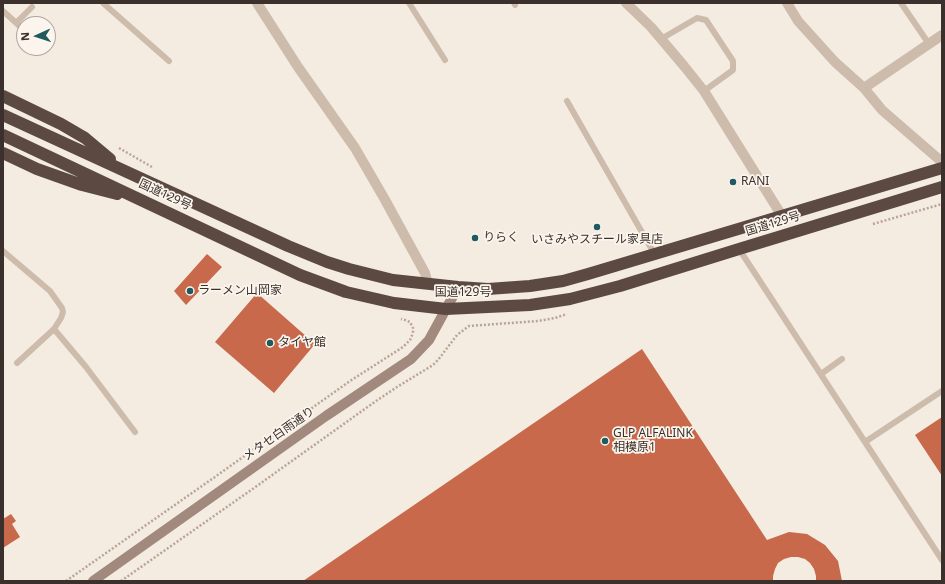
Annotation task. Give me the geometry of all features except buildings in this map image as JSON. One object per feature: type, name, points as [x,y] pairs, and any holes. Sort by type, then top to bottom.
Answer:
[{"type":"highway","points":[[3,96],[61,124],[84,138],[124,170]]},
{"type":"highway","name":"国道129号","points":[[3,114],[288,246],[327,262],[394,280],[488,289],[536,285],[588,274],[942,168]]},
{"type":"highway","name":"国道129号","points":[[3,135],[300,275],[346,292],[394,303],[446,309],[530,305],[570,299],[620,286],[942,187]]},
{"type":"highway","points":[[3,153],[82,186],[142,200]]},
{"type":"street","points":[[257,3],[298,67],[354,148],[384,198],[425,273],[428,284]]},
{"type":"street","points":[[626,3],[651,27],[704,91],[782,216]]},
{"type":"street","points":[[787,3],[798,21],[835,62],[864,88],[882,110],[942,162]]},
{"type":"street","points":[[864,88],[942,35]]},
{"type":"street","name":"メタセ白雨通り","points":[[93,581],[326,416],[411,359],[429,340],[458,287]]},
{"type":"lane","points":[[103,3],[169,61]]},
{"type":"lane","points":[[409,3],[445,60]]},
{"type":"lane","points":[[901,3],[929,44]]},
{"type":"lane","points":[[23,16],[32,7]]},
{"type":"lane","points":[[3,11],[16,23]]},
{"type":"lane","points":[[661,39],[697,18],[706,20],[733,61],[733,70],[704,91]]},
{"type":"lane","points":[[567,101],[655,255]]},
{"type":"lane","points":[[739,249],[942,560]]},
{"type":"lane","points":[[3,251],[50,291],[62,308],[63,312],[63,315],[54,329],[17,363]]},
{"type":"lane","points":[[54,329],[86,367],[135,432]]},
{"type":"lane","points":[[821,374],[842,360]]},
{"type":"lane","points":[[865,442],[942,392]]},
{"type":"path","points":[[118,147],[157,170]]},
{"type":"path","points":[[121,581],[397,386],[433,365],[456,335],[469,326],[489,325]]},
{"type":"path","points":[[66,581],[350,381],[403,347],[410,340],[413,333],[413,328]]},
{"type":"place","name":"RANI","points":[[733,182]]},
{"type":"place","name":"いさみやスチール家具店","points":[[597,227]]},
{"type":"place","name":"りらく","points":[[475,238]]},
{"type":"place","name":"ラーメン山岡家","points":[[190,291]]},
{"type":"place","name":"タイヤ館","points":[[270,343]]},
{"type":"place","name":"GLP ALFALINK 相模原1","points":[[605,441]]}]
